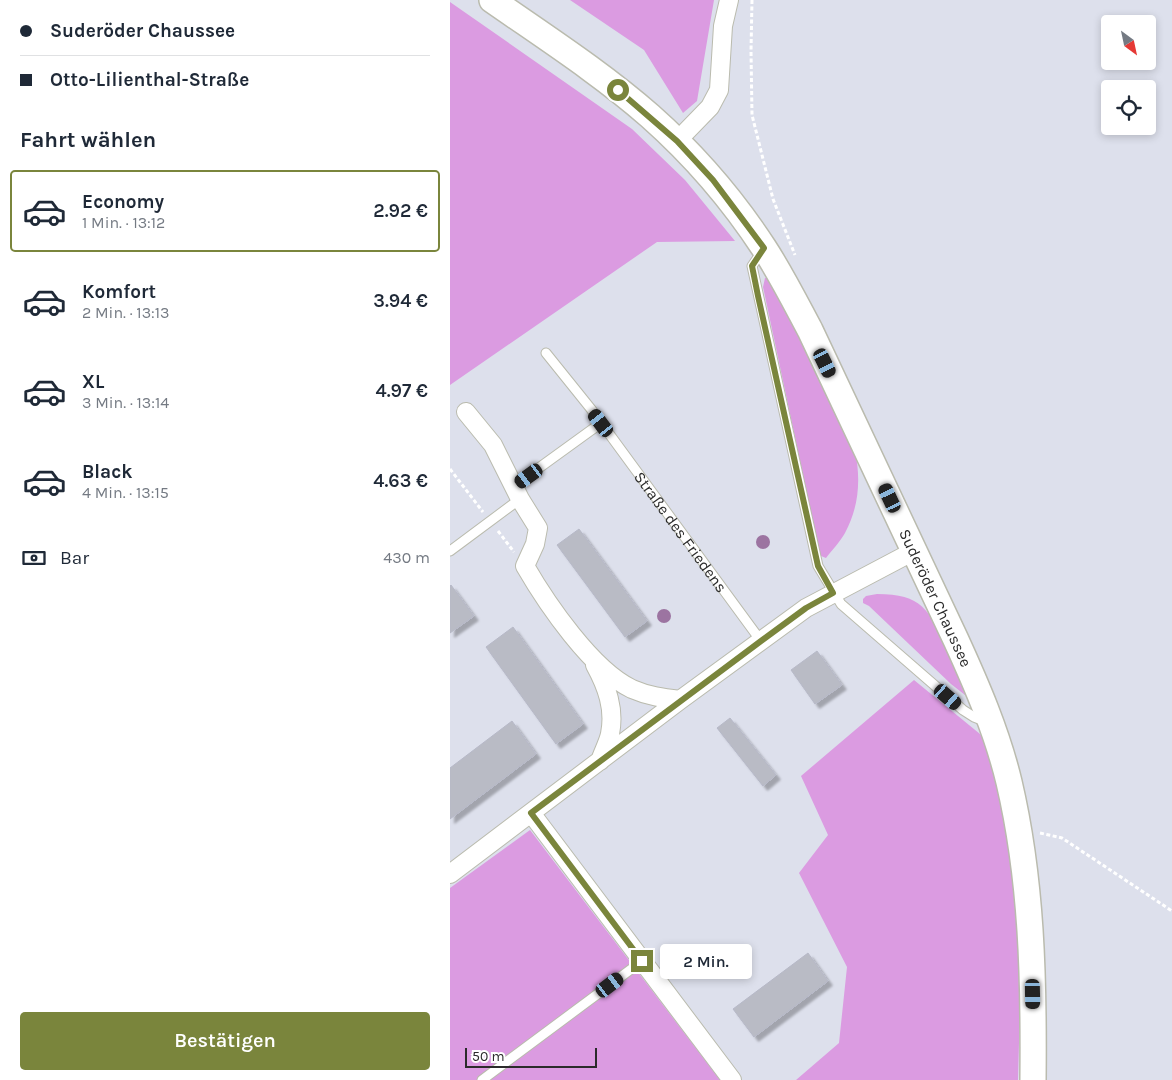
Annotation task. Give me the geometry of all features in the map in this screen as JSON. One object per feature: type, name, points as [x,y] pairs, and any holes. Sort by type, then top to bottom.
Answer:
[{"type":"street","name":"Suderöder Chaussee","points":[[492,0],[618,90],[677,141],[713,180],[764,248],[810,330],[976,683],[992,724],[1009,783],[1025,877],[1032,961],[1033,1080]]},
{"type":"street","points":[[677,141],[710,107],[719,90],[723,26],[729,0]]},
{"type":"street","points":[[466,412],[493,445],[538,528],[525,566],[540,593],[593,660],[605,684],[611,704],[610,734],[600,760]]},
{"type":"street","points":[[450,874],[680,700],[806,608],[914,550]]},
{"type":"street","points":[[593,660],[631,689],[657,698],[680,700]]},
{"type":"street","points":[[531,813],[732,1080]]},
{"type":"lane","points":[[764,248],[752,266],[818,566],[841,604],[963,710],[974,717],[992,724]]},
{"type":"lane","name":"Straße des Friedens","points":[[546,353],[591,409],[761,641]]},
{"type":"lane","points":[[450,551],[517,492],[601,423]]},
{"type":"lane","points":[[482,1080],[642,961]]},
{"type":"path","points":[[752,0],[752,115],[773,199],[797,262]]},
{"type":"path","points":[[1018,834],[1039,833],[1062,838],[1172,911]]},
{"type":"shaded area","points":[[570,0],[714,0],[697,101],[683,113],[644,50]]},
{"type":"shaded area","points":[[450,2],[632,129],[685,180],[735,241],[657,242],[450,385]]},
{"type":"shaded area","points":[[765,278],[770,278],[855,451],[858,472],[856,503],[850,523],[843,536],[826,558],[821,556],[819,550],[763,287]]},
{"type":"shaded area","points":[[877,594],[904,597],[922,606],[929,614],[940,633],[967,692],[965,695],[869,606],[863,603],[863,599],[866,596]]},
{"type":"shaded area","points":[[914,680],[980,734],[991,753],[1011,858],[1021,970],[1018,1080],[796,1080],[839,1043],[847,967],[799,873],[828,835],[801,776]]},
{"type":"shaded area","points":[[530,830],[720,1080],[450,1080],[450,888]]},
{"type":"building","points":[[579,529],[647,621],[625,637],[557,545]]},
{"type":"building","points":[[450,586],[474,616],[450,633]]},
{"type":"building","points":[[513,627],[583,724],[556,744],[486,647]]},
{"type":"building","points":[[817,651],[842,685],[815,704],[791,670]]},
{"type":"building","points":[[730,718],[776,775],[763,786],[717,728]]},
{"type":"building","points":[[512,721],[536,754],[450,819],[450,768]]},
{"type":"building","points":[[808,953],[828,981],[754,1037],[733,1009]]},
{"type":"route","points":[[618,90],[677,141],[713,180],[764,248],[752,266],[818,566],[833,593],[806,608],[680,700],[531,813],[642,961]]}]
